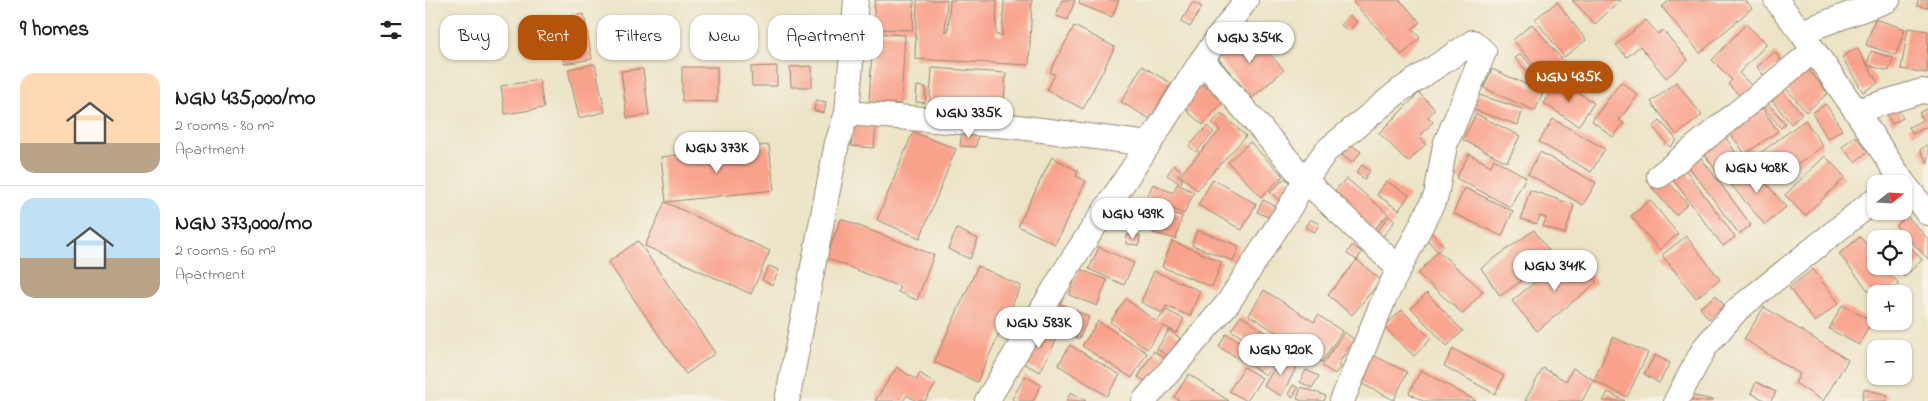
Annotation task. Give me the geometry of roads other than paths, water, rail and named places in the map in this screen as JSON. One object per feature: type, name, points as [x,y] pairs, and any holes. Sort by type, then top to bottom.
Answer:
[{"type":"street","points":[[787,401],[837,143],[847,113],[856,0]]},
{"type":"street","points":[[987,401],[1069,263],[1149,144],[1202,60],[1246,0]]},
{"type":"street","points":[[1776,0],[1856,110],[1896,175]]},
{"type":"street","points":[[1659,176],[1807,41],[1888,0]]},
{"type":"street","points":[[1144,401],[1228,304],[1290,207],[1305,180],[1326,151],[1399,91],[1473,42],[1484,52],[1445,145],[1436,196],[1384,299],[1342,401]]},
{"type":"street","points":[[1202,60],[1305,180],[1393,263],[1400,267]]},
{"type":"street","points":[[1856,110],[1922,91],[1928,92]]},
{"type":"street","points":[[847,113],[1010,126],[1149,144]]},
{"type":"street","points":[[1913,196],[1928,213]]},
{"type":"street","points":[[1676,401],[1705,347],[1737,309],[1867,206]]}]
